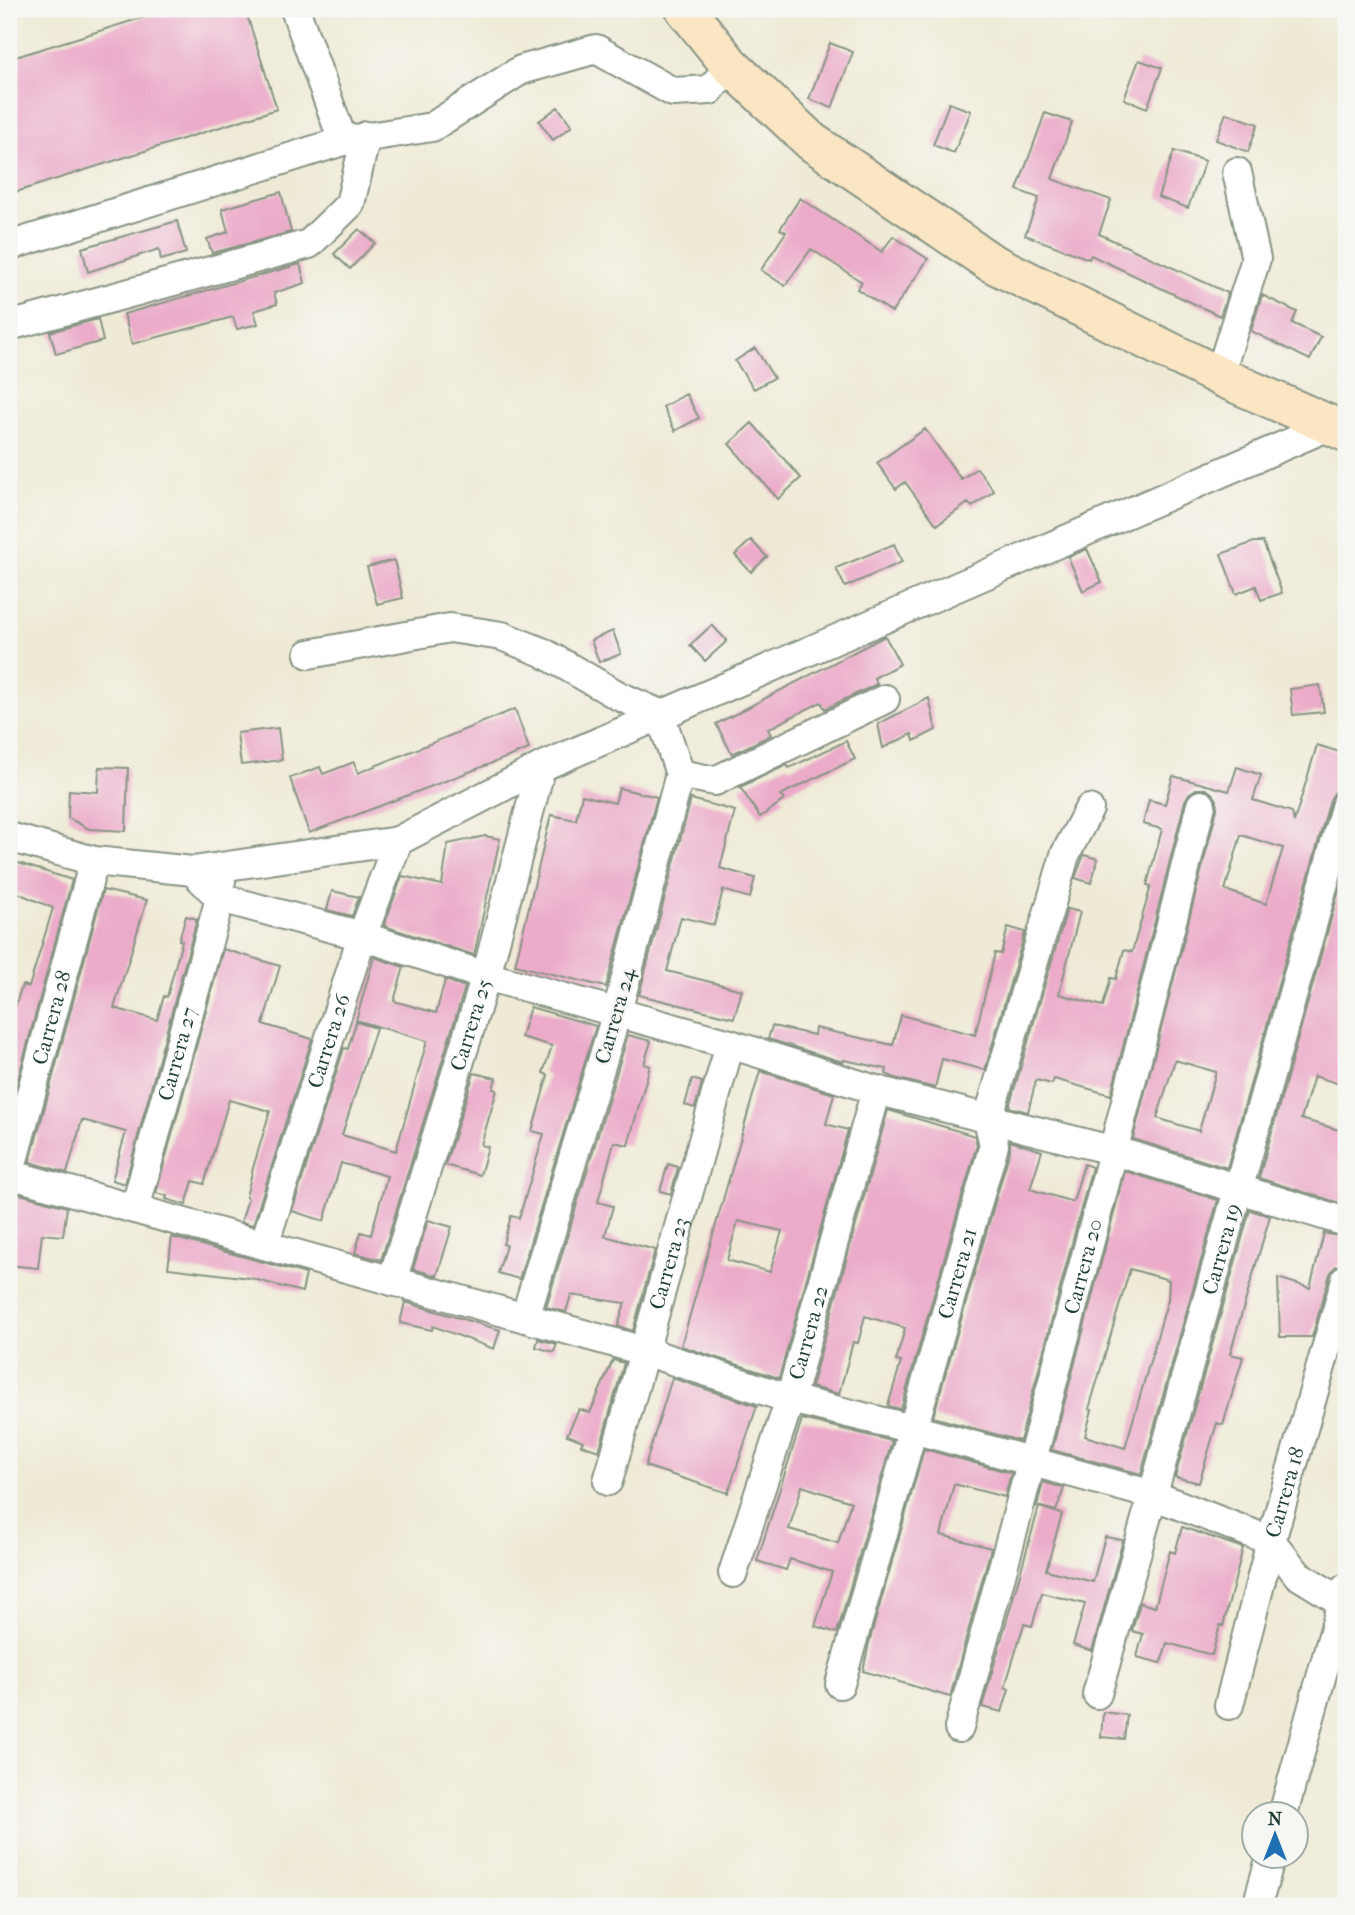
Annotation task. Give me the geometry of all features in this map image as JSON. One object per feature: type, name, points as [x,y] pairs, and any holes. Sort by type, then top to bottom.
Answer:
[{"type":"main road","points":[[685,9],[730,65],[812,142],[990,262],[1219,376],[1338,429]]},
{"type":"street","points":[[9,326],[309,244],[350,204],[354,139],[295,9]]},
{"type":"street","points":[[9,246],[354,139],[432,127],[522,70],[596,49],[673,92],[710,90],[730,65]]},
{"type":"street","points":[[1219,376],[1256,259],[1237,172]]},
{"type":"street","points":[[9,837],[94,861],[193,871],[398,841],[541,767],[660,714],[1338,429]]},
{"type":"street","points":[[309,654],[450,628],[502,635],[542,652],[618,696],[660,714],[681,774],[715,781],[885,699]]},
{"type":"street","name":"Carrera 25","points":[[393,1281],[486,976],[541,767]]},
{"type":"street","name":"Carrera 24","points":[[525,1318],[617,1012],[681,774]]},
{"type":"street","name":"Carrera 19","points":[[1097,1694],[1346,804]]},
{"type":"street","name":"Carrera 20","points":[[958,1728],[1033,1462],[1115,1151],[1201,805]]},
{"type":"street","name":"Carrera 21","points":[[841,1684],[994,1145],[988,1119],[1063,862],[1089,808]]},
{"type":"street","name":"Carrera 26","points":[[264,1245],[362,936],[398,841]]},
{"type":"street","name":"Carrera 28","points":[[9,1174],[94,861]]},
{"type":"street","name":"Carrera 27","points":[[135,1209],[220,898],[219,887],[228,866]]},
{"type":"street","points":[[193,871],[220,898],[362,936],[486,976],[730,1044],[876,1090],[1115,1151],[1346,1222]]},
{"type":"street","name":"Carrera 23","points":[[608,1481],[730,1044]]},
{"type":"street","name":"Carrera 22","points":[[733,1573],[790,1399],[876,1090]]},
{"type":"street","points":[[9,1174],[644,1351],[790,1399],[913,1429],[1153,1495],[1271,1541],[1298,1575],[1344,1595],[1287,1800]]},
{"type":"street","name":"Carrera 18","points":[[1229,1704],[1271,1541],[1346,1279]]},
{"type":"street","points":[[1257,1906],[1267,1870]]},
{"type":"building","points":[[170,9],[245,9],[277,109],[16,192],[9,170],[9,59]]},
{"type":"building","points":[[830,43],[853,52],[832,108],[809,99]]},
{"type":"building","points":[[1139,60],[1162,68],[1147,108],[1124,99]]},
{"type":"building","points":[[949,103],[971,111],[954,153],[933,145]]},
{"type":"building","points":[[558,107],[572,126],[553,140],[539,121]]},
{"type":"building","points":[[1045,113],[1072,122],[1052,179],[1111,200],[1099,234],[1228,293],[1220,316],[1091,255],[1089,259],[1025,235],[1039,198],[1017,190]]},
{"type":"building","points":[[1226,113],[1258,124],[1248,152],[1216,140]]},
{"type":"building","points":[[1174,151],[1205,161],[1188,208],[1158,197]]},
{"type":"building","points":[[281,192],[291,232],[212,253],[207,239],[228,232],[222,209]]},
{"type":"building","points":[[800,198],[882,252],[893,236],[928,259],[892,312],[857,289],[862,282],[811,249],[785,286],[761,270],[786,232],[780,229]]},
{"type":"building","points":[[177,221],[186,253],[161,260],[159,249],[88,272],[82,248]]},
{"type":"building","points":[[359,229],[375,243],[350,269],[334,254]]},
{"type":"building","points":[[300,264],[305,283],[274,293],[277,304],[254,311],[258,324],[237,329],[233,317],[132,344],[124,314]]},
{"type":"building","points":[[1262,295],[1297,312],[1292,323],[1321,337],[1310,360],[1251,331]]},
{"type":"building","points":[[98,319],[103,341],[56,354],[50,332]]},
{"type":"building","points":[[755,348],[774,378],[754,389],[735,361]]},
{"type":"building","points":[[686,394],[699,418],[675,431],[663,407]]},
{"type":"building","points":[[752,423],[801,478],[778,499],[729,444]]},
{"type":"building","points":[[925,429],[961,479],[977,468],[994,491],[972,507],[968,503],[937,525],[905,482],[896,489],[877,463]]},
{"type":"building","points":[[751,540],[767,557],[751,572],[735,555]]},
{"type":"building","points":[[1254,542],[1263,542],[1282,593],[1261,600],[1256,586],[1236,594],[1221,554]]},
{"type":"building","points":[[894,544],[902,562],[845,587],[836,568]]},
{"type":"building","points":[[1087,549],[1102,582],[1083,591],[1068,557]]},
{"type":"building","points":[[394,560],[403,598],[377,604],[367,567]]},
{"type":"building","points":[[712,625],[727,641],[705,661],[690,645]]},
{"type":"building","points":[[613,631],[621,654],[599,662],[591,640]]},
{"type":"building","points":[[885,636],[900,664],[874,678],[877,684],[825,709],[821,702],[768,729],[771,735],[732,754],[716,724]]},
{"type":"building","points":[[1320,685],[1324,712],[1293,715],[1290,689]]},
{"type":"building","points":[[929,698],[936,730],[914,741],[912,734],[883,748],[878,724]]},
{"type":"building","points":[[515,709],[529,749],[309,833],[290,778],[320,767],[323,774],[354,762],[358,773]]},
{"type":"building","points":[[278,728],[282,760],[241,765],[237,733]]},
{"type":"building","points":[[846,741],[855,759],[780,795],[784,800],[760,817],[740,787],[787,765],[789,768]]},
{"type":"building","points":[[1317,745],[1346,754],[1346,788],[1335,792],[1330,800],[1227,1168],[1133,1139],[1217,809],[1217,800],[1206,789],[1196,789],[1185,801],[1111,1095],[1054,1079],[1052,1084],[1036,1080],[1028,1112],[1009,1107],[1067,909],[1080,912],[1059,994],[1103,1006],[1111,978],[1116,979],[1124,950],[1132,952],[1151,886],[1147,885],[1162,829],[1143,824],[1149,800],[1165,804],[1173,776],[1229,791],[1237,767],[1261,775],[1253,800],[1292,812],[1294,822]],"holes":[[[1241,835],[1283,848],[1266,904],[1225,890]],[[1175,1060],[1216,1072],[1199,1131],[1157,1118]]]},
{"type":"building","points":[[99,767],[128,768],[126,831],[89,829],[68,818],[69,790],[98,792]]},
{"type":"building","points":[[619,788],[657,797],[606,987],[515,965],[551,815],[576,820],[582,795],[615,803]]},
{"type":"building","points":[[691,799],[735,811],[720,868],[755,878],[750,898],[723,890],[714,925],[681,917],[667,971],[742,990],[734,1018],[639,995]]},
{"type":"building","points":[[485,836],[500,839],[474,955],[384,926],[402,876],[442,885],[448,844]]},
{"type":"building","points":[[1084,855],[1098,859],[1091,883],[1075,878]]},
{"type":"building","points":[[9,860],[72,880],[9,1112],[9,1026],[22,985],[29,987],[53,908],[9,889]]},
{"type":"building","points":[[1346,865],[1346,1086],[1314,1076],[1301,1119],[1346,1132],[1346,1205],[1259,1178]]},
{"type":"building","points":[[103,890],[147,900],[114,1008],[157,1020],[164,996],[167,997],[186,916],[197,919],[125,1184],[112,1180],[126,1132],[82,1120],[67,1173],[30,1162]]},
{"type":"building","points":[[332,891],[359,897],[352,916],[327,910]]},
{"type":"building","points":[[1008,927],[1025,932],[985,1070],[942,1059],[935,1088],[895,1078],[886,1074],[887,1069],[844,1060],[843,1062],[768,1039],[772,1026],[814,1035],[815,1028],[893,1045],[901,1015],[975,1035],[995,953],[1001,954]]},
{"type":"building","points":[[223,949],[280,966],[263,1024],[312,1039],[253,1225],[241,1222],[270,1111],[229,1100],[204,1184],[193,1181],[186,1205],[156,1193]]},
{"type":"building","points":[[374,957],[404,967],[394,1001],[436,1013],[445,980],[465,987],[381,1260],[355,1253],[361,1232],[371,1235],[387,1176],[341,1163],[324,1221],[292,1211],[344,1048],[348,1049],[356,1022],[376,1028],[342,1135],[396,1151],[427,1041],[356,1020]]},
{"type":"building","points":[[530,1007],[596,1026],[519,1279],[498,1273],[511,1216],[519,1218],[544,1134],[532,1131],[548,1075],[543,1073],[552,1046],[521,1037]]},
{"type":"building","points":[[628,1035],[651,1041],[644,1064],[650,1066],[628,1145],[614,1142],[598,1202],[613,1206],[605,1236],[655,1250],[633,1331],[618,1326],[625,1303],[571,1295],[566,1312],[546,1307]]},
{"type":"building","points":[[760,1071],[834,1094],[826,1124],[848,1130],[779,1378],[681,1346]],"holes":[[[738,1221],[782,1231],[770,1272],[727,1260]]]},
{"type":"building","points":[[474,1073],[496,1078],[493,1089],[497,1090],[481,1145],[488,1147],[480,1175],[445,1165]]},
{"type":"building","points":[[692,1079],[702,1082],[695,1108],[685,1105]]},
{"type":"building","points":[[888,1110],[975,1136],[977,1145],[901,1409],[888,1406],[901,1362],[896,1361],[905,1328],[865,1316],[858,1343],[853,1342],[839,1394],[811,1387]]},
{"type":"building","points":[[1010,1141],[1042,1151],[1030,1189],[1073,1202],[1084,1164],[1092,1167],[1020,1441],[933,1417],[1010,1150]]},
{"type":"building","points":[[668,1164],[678,1167],[671,1194],[660,1191]]},
{"type":"building","points":[[1125,1171],[1218,1200],[1141,1474],[1052,1450]],"holes":[[[1130,1269],[1169,1280],[1168,1299],[1125,1448],[1085,1436],[1092,1410],[1089,1409]]]},
{"type":"building","points":[[9,1191],[67,1207],[63,1236],[42,1234],[38,1268],[9,1265],[13,1206],[9,1206]]},
{"type":"building","points":[[1250,1210],[1270,1216],[1230,1354],[1243,1357],[1223,1425],[1217,1423],[1199,1483],[1175,1477]]},
{"type":"building","points":[[428,1220],[452,1227],[437,1276],[413,1269]]},
{"type":"building","points":[[1324,1233],[1346,1238],[1344,1263],[1335,1267],[1330,1274],[1312,1337],[1280,1337],[1278,1278],[1310,1288]]},
{"type":"building","points":[[172,1237],[306,1274],[302,1292],[250,1278],[168,1268]]},
{"type":"building","points":[[405,1302],[500,1330],[494,1349],[433,1326],[432,1330],[400,1323]]},
{"type":"building","points":[[538,1339],[557,1344],[554,1352],[536,1347]]},
{"type":"building","points":[[613,1360],[624,1363],[599,1451],[581,1445],[583,1441],[567,1435],[579,1409],[590,1413]]},
{"type":"building","points":[[672,1378],[757,1406],[728,1493],[645,1466]]},
{"type":"building","points":[[802,1419],[892,1441],[837,1633],[815,1626],[832,1572],[790,1559],[786,1570],[757,1561]],"holes":[[[802,1486],[851,1502],[838,1543],[789,1529]]]},
{"type":"building","points":[[924,1449],[1011,1473],[1005,1497],[954,1484],[941,1535],[991,1548],[950,1697],[863,1671]]},
{"type":"building","points":[[1043,1482],[1064,1488],[1056,1511],[1037,1506]]},
{"type":"building","points":[[1039,1507],[1062,1514],[1046,1570],[1093,1582],[1105,1537],[1123,1540],[1092,1651],[1073,1645],[1085,1604],[1042,1593],[1032,1626],[1024,1624],[1005,1687],[1009,1689],[1002,1712],[982,1707]]},
{"type":"building","points":[[1182,1527],[1243,1548],[1223,1626],[1220,1625],[1212,1655],[1167,1643],[1161,1663],[1137,1657],[1143,1634],[1132,1631],[1140,1603],[1155,1607],[1170,1551],[1175,1553]]},
{"type":"building","points":[[1103,1712],[1127,1715],[1124,1739],[1101,1737]]}]
